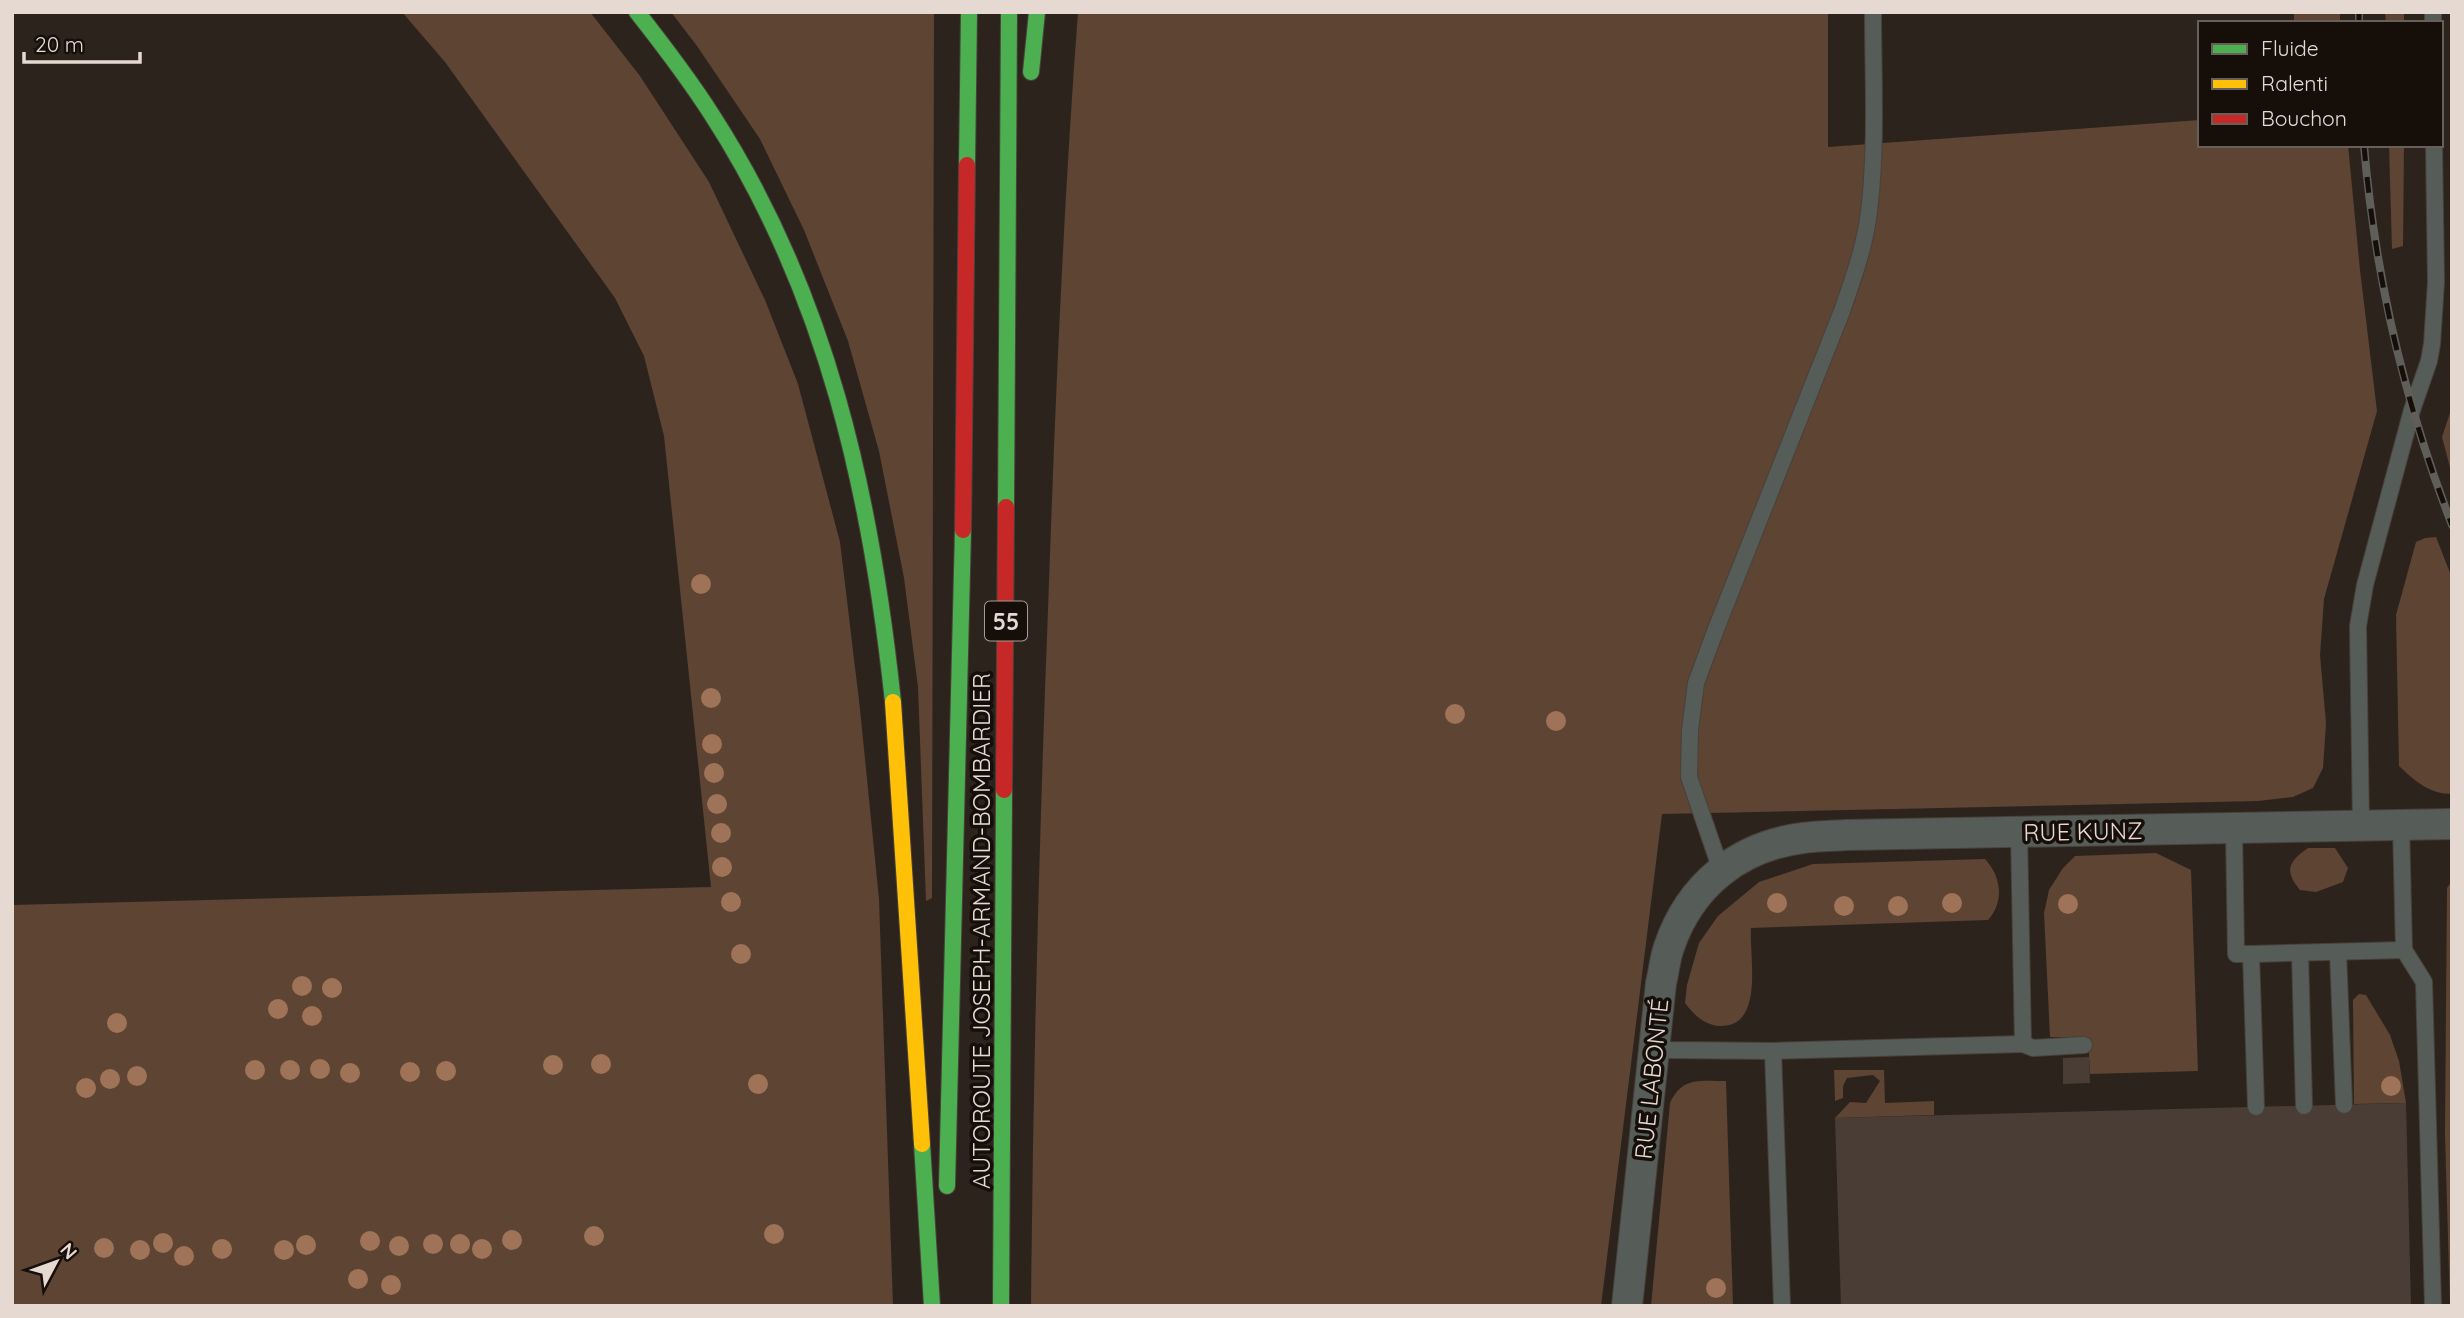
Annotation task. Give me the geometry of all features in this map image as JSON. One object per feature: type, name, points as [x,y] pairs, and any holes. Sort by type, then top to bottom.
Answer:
[{"type":"highway","points":[[637,12],[683,71],[725,136],[761,202],[793,271],[818,335],[858,475],[886,631],[894,713],[932,1306]]},
{"type":"highway","points":[[947,1195],[962,686],[970,12]]},
{"type":"highway","points":[[1007,304],[1009,12]]},
{"type":"highway","points":[[1030,82],[1037,12]]},
{"type":"highway","points":[[1007,304],[1024,137]]},
{"type":"highway","name":"AUTOROUTE JOSEPH-ARMAND-BOMBARDIER","points":[[1001,1306],[1007,304]]},
{"type":"highway","points":[[943,1306],[945,1251]]},
{"type":"street","name":"RUE KUNZ","points":[[1721,870],[1740,856],[1769,845],[1802,838],[2452,824]]},
{"type":"street","name":"RUE LABONTÉ","points":[[1627,1306],[1661,983],[1669,947],[1681,919],[1701,890],[1721,870]]},
{"type":"lane","points":[[1721,870],[1689,777],[1690,730],[1696,682],[1842,311],[1859,260],[1869,214],[1872,168],[1873,12]]},
{"type":"lane","points":[[2361,826],[2359,616],[2365,585],[2432,344],[2436,282],[2434,147]]},
{"type":"lane","points":[[2402,825],[2404,950],[2424,982],[2433,1306]]},
{"type":"lane","points":[[2234,828],[2236,954],[2404,950]]},
{"type":"lane","points":[[2020,832],[2022,1044]]},
{"type":"lane","points":[[2338,952],[2344,1105]]},
{"type":"lane","points":[[2300,953],[2304,1106]]},
{"type":"lane","points":[[2251,954],[2256,1107]]},
{"type":"lane","points":[[1654,1048],[1773,1051],[2022,1044],[2033,1048],[2084,1045]]},
{"type":"lane","points":[[1773,1051],[1782,1306]]},
{"type":"shaded area","points":[[402,12],[590,12],[640,76],[709,182],[765,300],[798,384],[840,542],[860,709],[879,899],[893,1306],[12,1306],[12,905],[711,887],[664,436],[644,356],[615,298],[445,62]]},
{"type":"shaded area","points":[[671,12],[934,12],[932,898],[926,901],[918,687],[904,578],[879,451],[848,341],[804,230],[760,139]]},
{"type":"shaded area","points":[[1078,12],[1828,12],[1828,147],[2198,120],[2198,147],[2348,147],[2377,411],[2324,599],[2320,655],[2326,723],[2323,768],[2313,788],[2293,797],[2258,801],[1662,814],[1601,1306],[1031,1306],[1039,871],[1068,161]]},
{"type":"shaded area","points":[[2294,12],[2340,12],[2340,21],[2294,21]]},
{"type":"shaded area","points":[[2385,12],[2404,12],[2404,21],[2386,21]]},
{"type":"shaded area","points":[[2389,147],[2404,147],[2403,246],[2392,249]]},
{"type":"shaded area","points":[[2452,407],[2452,475],[2442,437]]},
{"type":"shaded area","points":[[2436,537],[2452,578],[2452,794],[2429,789],[2399,766],[2396,615],[2416,542]]},
{"type":"shaded area","points":[[2308,848],[2335,848],[2348,868],[2343,882],[2316,892],[2300,890],[2292,877],[2290,867]]},
{"type":"shaded area","points":[[2156,853],[2191,870],[2198,1071],[2090,1074],[2088,1037],[2050,1037],[2044,913],[2049,890],[2063,868],[2075,856]]},
{"type":"shaded area","points":[[1985,859],[1995,873],[1999,889],[1997,905],[1988,920],[1751,928],[1752,988],[1744,1015],[1734,1023],[1720,1026],[1709,1024],[1692,1012],[1685,1003],[1687,985],[1699,943],[1718,916],[1759,882],[1813,864]]},
{"type":"shaded area","points":[[2452,881],[2450,1306],[2445,1134],[2447,888]]},
{"type":"shaded area","points":[[2359,994],[2366,995],[2390,1035],[2399,1061],[2406,1103],[2354,1104],[2353,1000]]},
{"type":"shaded area","points":[[1834,1070],[1884,1070],[1885,1103],[1934,1101],[1934,1115],[1835,1118],[1850,1102],[1866,1103],[1880,1081],[1873,1075],[1847,1078],[1843,1086],[1843,1098],[1835,1101]]},
{"type":"shaded area","points":[[1726,1081],[1733,1306],[1651,1306],[1670,1103],[1686,1084]]},
{"type":"building","points":[[2089,1057],[2090,1083],[2063,1084],[2063,1058]]},
{"type":"building","points":[[2406,1103],[2411,1306],[1841,1306],[1835,1118]]},
{"type":"railway","points":[[2359,12],[2359,21]]},
{"type":"railway","points":[[2364,147],[2376,243],[2394,338],[2420,432],[2452,525]]},
{"type":"traffic: fast","points":[[637,12],[712,115],[752,183],[786,253],[814,324],[837,397],[872,548],[893,702]]},
{"type":"traffic: fast","points":[[967,165],[969,12]]},
{"type":"traffic: fast","points":[[1006,507],[1009,12]]},
{"type":"traffic: fast","points":[[1031,72],[1037,12]]},
{"type":"traffic: fast","points":[[947,1186],[963,530]]},
{"type":"traffic: fast","points":[[1001,1306],[1004,790]]},
{"type":"traffic: fast","points":[[922,1144],[932,1306]]},
{"type":"traffic: slow","points":[[893,702],[922,1144]]},
{"type":"traffic: jam","points":[[963,530],[967,165]]},
{"type":"traffic: jam","points":[[1004,790],[1006,507]]}]
